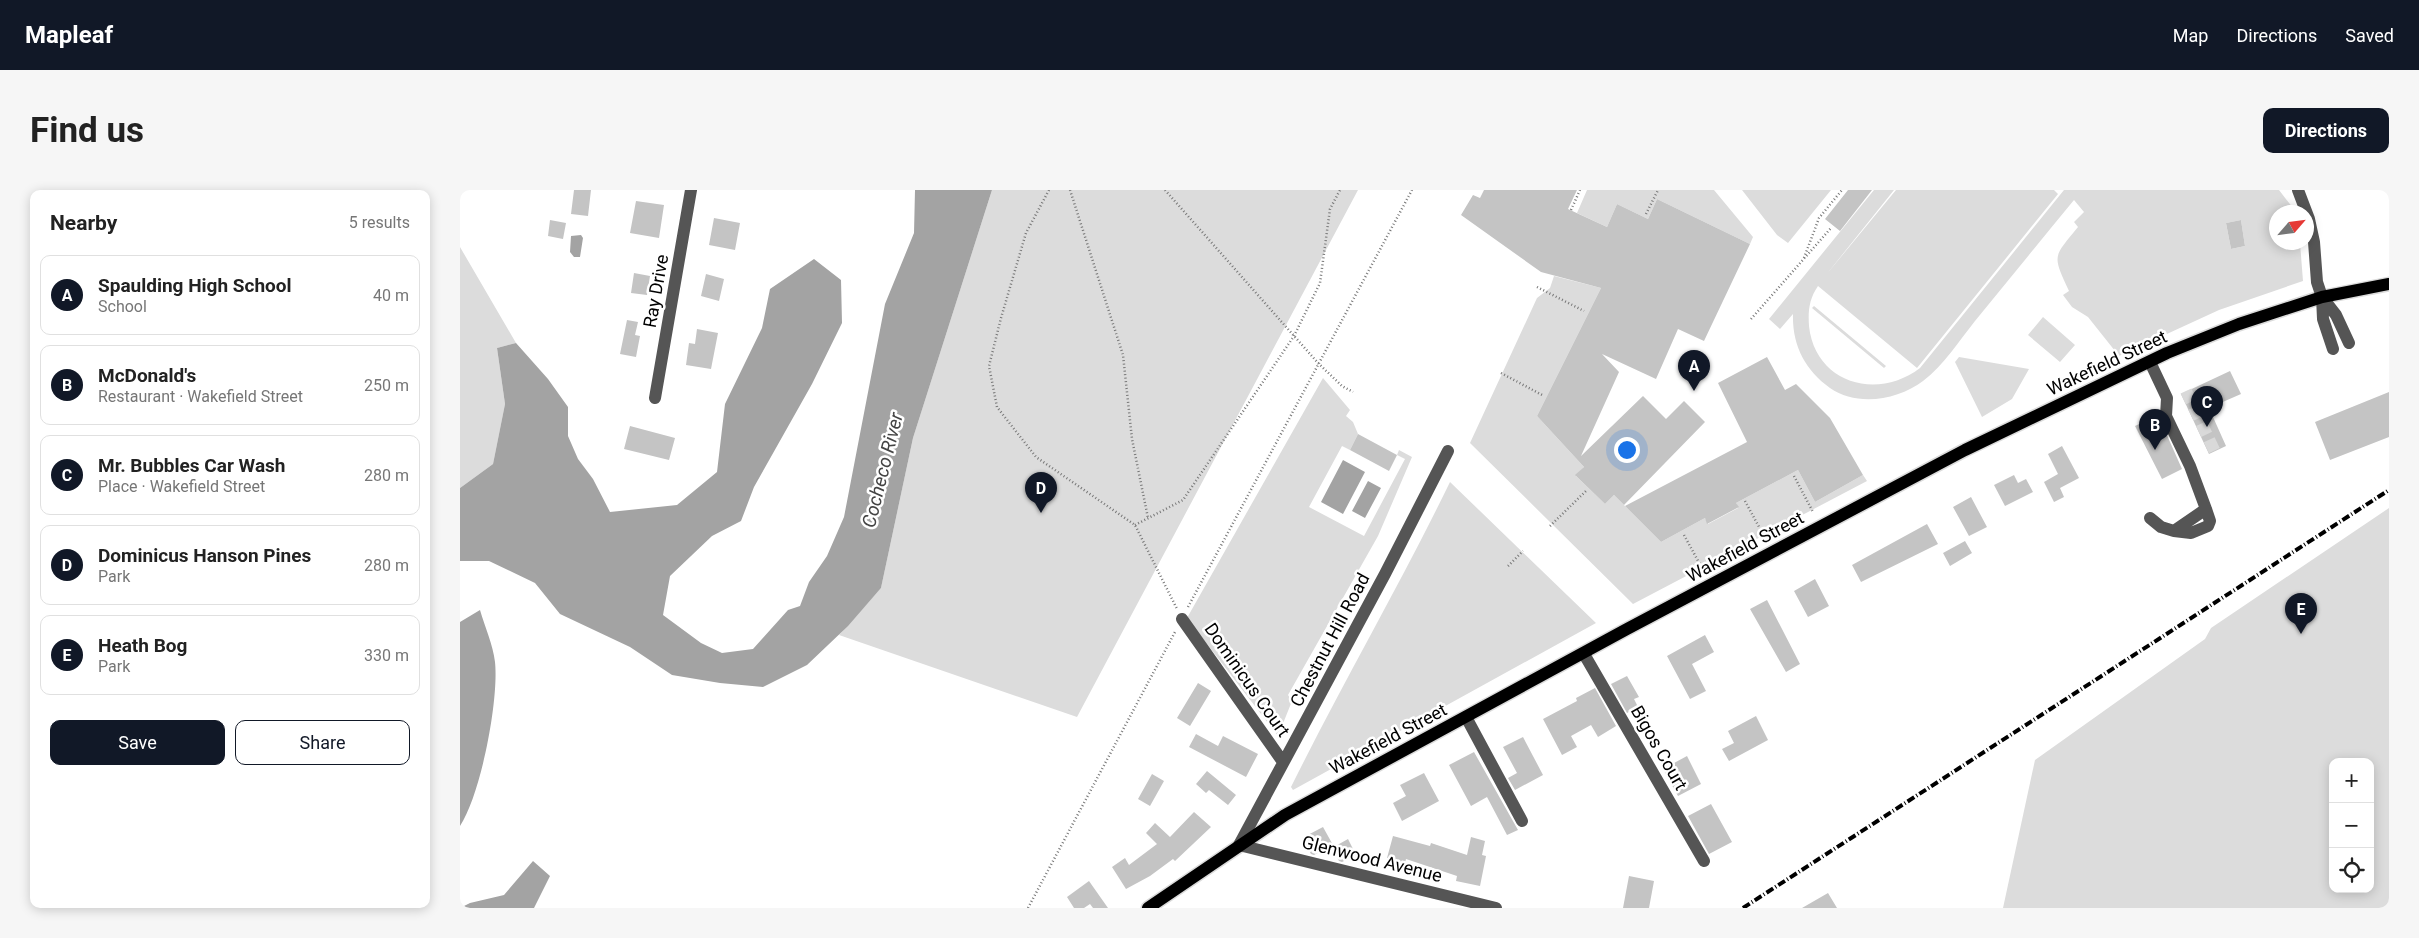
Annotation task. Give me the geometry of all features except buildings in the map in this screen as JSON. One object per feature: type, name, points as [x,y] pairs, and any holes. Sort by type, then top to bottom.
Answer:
[{"type":"main road","name":"Wakefield Street","points":[[1148,908],[1286,815],[1965,450],[2150,362],[2239,324],[2322,297],[2388,282]]},
{"type":"street","name":"Ray Drive","points":[[656,398],[691,190]]},
{"type":"street","points":[[2298,190],[2309,219],[2314,242],[2316,282],[2322,297],[2336,315],[2349,343]]},
{"type":"street","points":[[2322,297],[2323,318],[2333,349]]},
{"type":"street","points":[[2150,362],[2167,398],[2166,416],[2190,466],[2206,509],[2174,531],[2161,527],[2150,518]]},
{"type":"street","name":"Chestnut Hill Road","points":[[1240,845],[1385,574],[1448,451]]},
{"type":"street","name":"Dominicus Court","points":[[1182,619],[1284,762]]},
{"type":"street","name":"Bigos Court","points":[[1584,654],[1704,861]]},
{"type":"street","points":[[1466,717],[1522,821]]},
{"type":"street","name":"Glenwood Avenue","points":[[1240,845],[1496,908]]},
{"type":"path","points":[[1049,190],[1026,233],[989,366],[997,407],[1036,457],[1135,525],[1182,619]]},
{"type":"path","points":[[1070,190],[1123,354],[1132,439],[1149,518]]},
{"type":"path","points":[[1135,525],[1183,500],[1294,336],[1320,283],[1330,209],[1340,190]]},
{"type":"path","points":[[1028,908],[1412,190]]},
{"type":"path","points":[[1571,210],[1580,190]]},
{"type":"path","points":[[1646,214],[1658,190]]},
{"type":"path","points":[[1802,260],[1819,218],[1842,190]]},
{"type":"path","points":[[1166,191],[1318,363],[1342,386],[1353,392]]},
{"type":"path","points":[[1751,319],[1831,228]]},
{"type":"path","points":[[1537,287],[1584,310]]},
{"type":"path","points":[[1501,373],[1544,396]]},
{"type":"path","points":[[1794,476],[1814,512]]},
{"type":"path","points":[[1550,526],[1587,490]]},
{"type":"path","points":[[1745,501],[1765,538]]},
{"type":"path","points":[[1684,535],[1703,570]]},
{"type":"path","points":[[1508,566],[1523,551]]},
{"type":"shaded area","points":[[992,190],[1358,190],[1077,717],[839,635],[881,588],[913,438]]},
{"type":"shaded area","points":[[1587,190],[1714,190],[1753,237],[1750,244],[1657,199],[1648,219],[1617,204],[1607,227],[1577,213]]},
{"type":"shaded area","points":[[1742,190],[1831,190],[1788,243],[1777,235]]},
{"type":"shaded area","points":[[1874,190],[1894,190],[1826,275],[1896,190],[2054,190],[2058,194],[1917,368],[1818,286],[1811,300],[1809,310],[1809,326],[1814,346],[1823,361],[1835,373],[1851,381],[1868,384],[1885,383],[1903,378],[1920,368],[2064,190],[2279,190],[2291,205],[2269,205],[2269,250],[2301,250],[2303,281],[2219,310],[2119,356],[2088,317],[2072,307],[2063,295],[2069,291],[2060,270],[2058,257],[2064,245],[2078,227],[2074,222],[2084,212],[2074,200],[1931,375],[1913,388],[1902,393],[1877,399],[1852,398],[1830,388],[1821,381],[1802,356],[1795,336],[1793,314],[1780,329],[1769,319]],"holes":[[[2241,220],[2245,246],[2231,249],[2226,223]]]},
{"type":"shaded area","points":[[460,247],[516,343],[497,348],[505,404],[493,464],[460,488]]},
{"type":"shaded area","points":[[1554,276],[1601,288],[1537,416],[1584,467],[1576,476],[1605,504],[1614,495],[1661,542],[1705,518],[1708,524],[1738,508],[1736,503],[1798,470],[1815,502],[1863,475],[1867,481],[1633,604],[1470,443],[1537,298],[1550,288]]},
{"type":"shaded area","points":[[1814,306],[1886,366],[1884,368],[1812,308]]},
{"type":"shaded area","points":[[2043,317],[2075,345],[2060,362],[2028,335]]},
{"type":"shaded area","points":[[1959,357],[2029,369],[2012,399],[1982,417],[1955,362]]},
{"type":"shaded area","points":[[1323,378],[1350,410],[1346,416],[1353,422],[1358,434],[1350,450],[1342,446],[1309,507],[1364,536],[1405,459],[1397,455],[1399,450],[1412,457],[1378,536],[1288,695],[1292,701],[1278,736],[1187,618]]},
{"type":"shaded area","points":[[1450,482],[1596,623],[1293,790],[1291,787],[1310,749]]},
{"type":"shaded area","points":[[2389,508],[2389,908],[2003,908],[2035,760],[2205,639],[2211,628]]},
{"type":"water","name":"Cocheco River","points":[[915,190],[992,190],[913,438],[881,588],[848,626],[807,665],[763,687],[720,683],[672,675],[630,647],[560,614],[535,583],[489,561],[460,561],[460,488],[493,464],[505,404],[497,348],[516,343],[548,379],[568,407],[568,436],[578,459],[593,479],[610,512],[677,505],[717,472],[725,404],[762,328],[770,289],[814,259],[841,280],[842,323],[812,384],[754,487],[741,521],[712,536],[670,576],[663,615],[701,643],[722,653],[753,649],[788,610],[800,606],[809,582],[827,556],[844,517],[885,304],[914,233]]},
{"type":"water","points":[[581,235],[583,238],[580,257],[574,257],[570,252],[571,236]]},
{"type":"water","points":[[1343,460],[1365,472],[1343,514],[1321,502]]},
{"type":"water","points":[[1368,481],[1381,488],[1365,518],[1352,511]]},
{"type":"water","points":[[480,610],[491,643],[496,679],[487,746],[475,792],[460,826],[460,622]]},
{"type":"water","points":[[533,861],[550,876],[534,908],[460,908],[470,903],[504,895]]},
{"type":"tunnel","points":[[2186,391],[2215,452]]},
{"type":"railway","points":[[1743,908],[2389,490]]},
{"type":"place","name":"Spaulding High School","points":[[1694,391]]},
{"type":"place","name":"Mr. Bubbles Car Wash","points":[[2207,427]]},
{"type":"place","name":"McDonald's","points":[[2155,450]]},
{"type":"place","name":"Dominicus Hanson Pines","points":[[1041,513]]},
{"type":"place","name":"Heath Bog","points":[[2301,634]]}]
